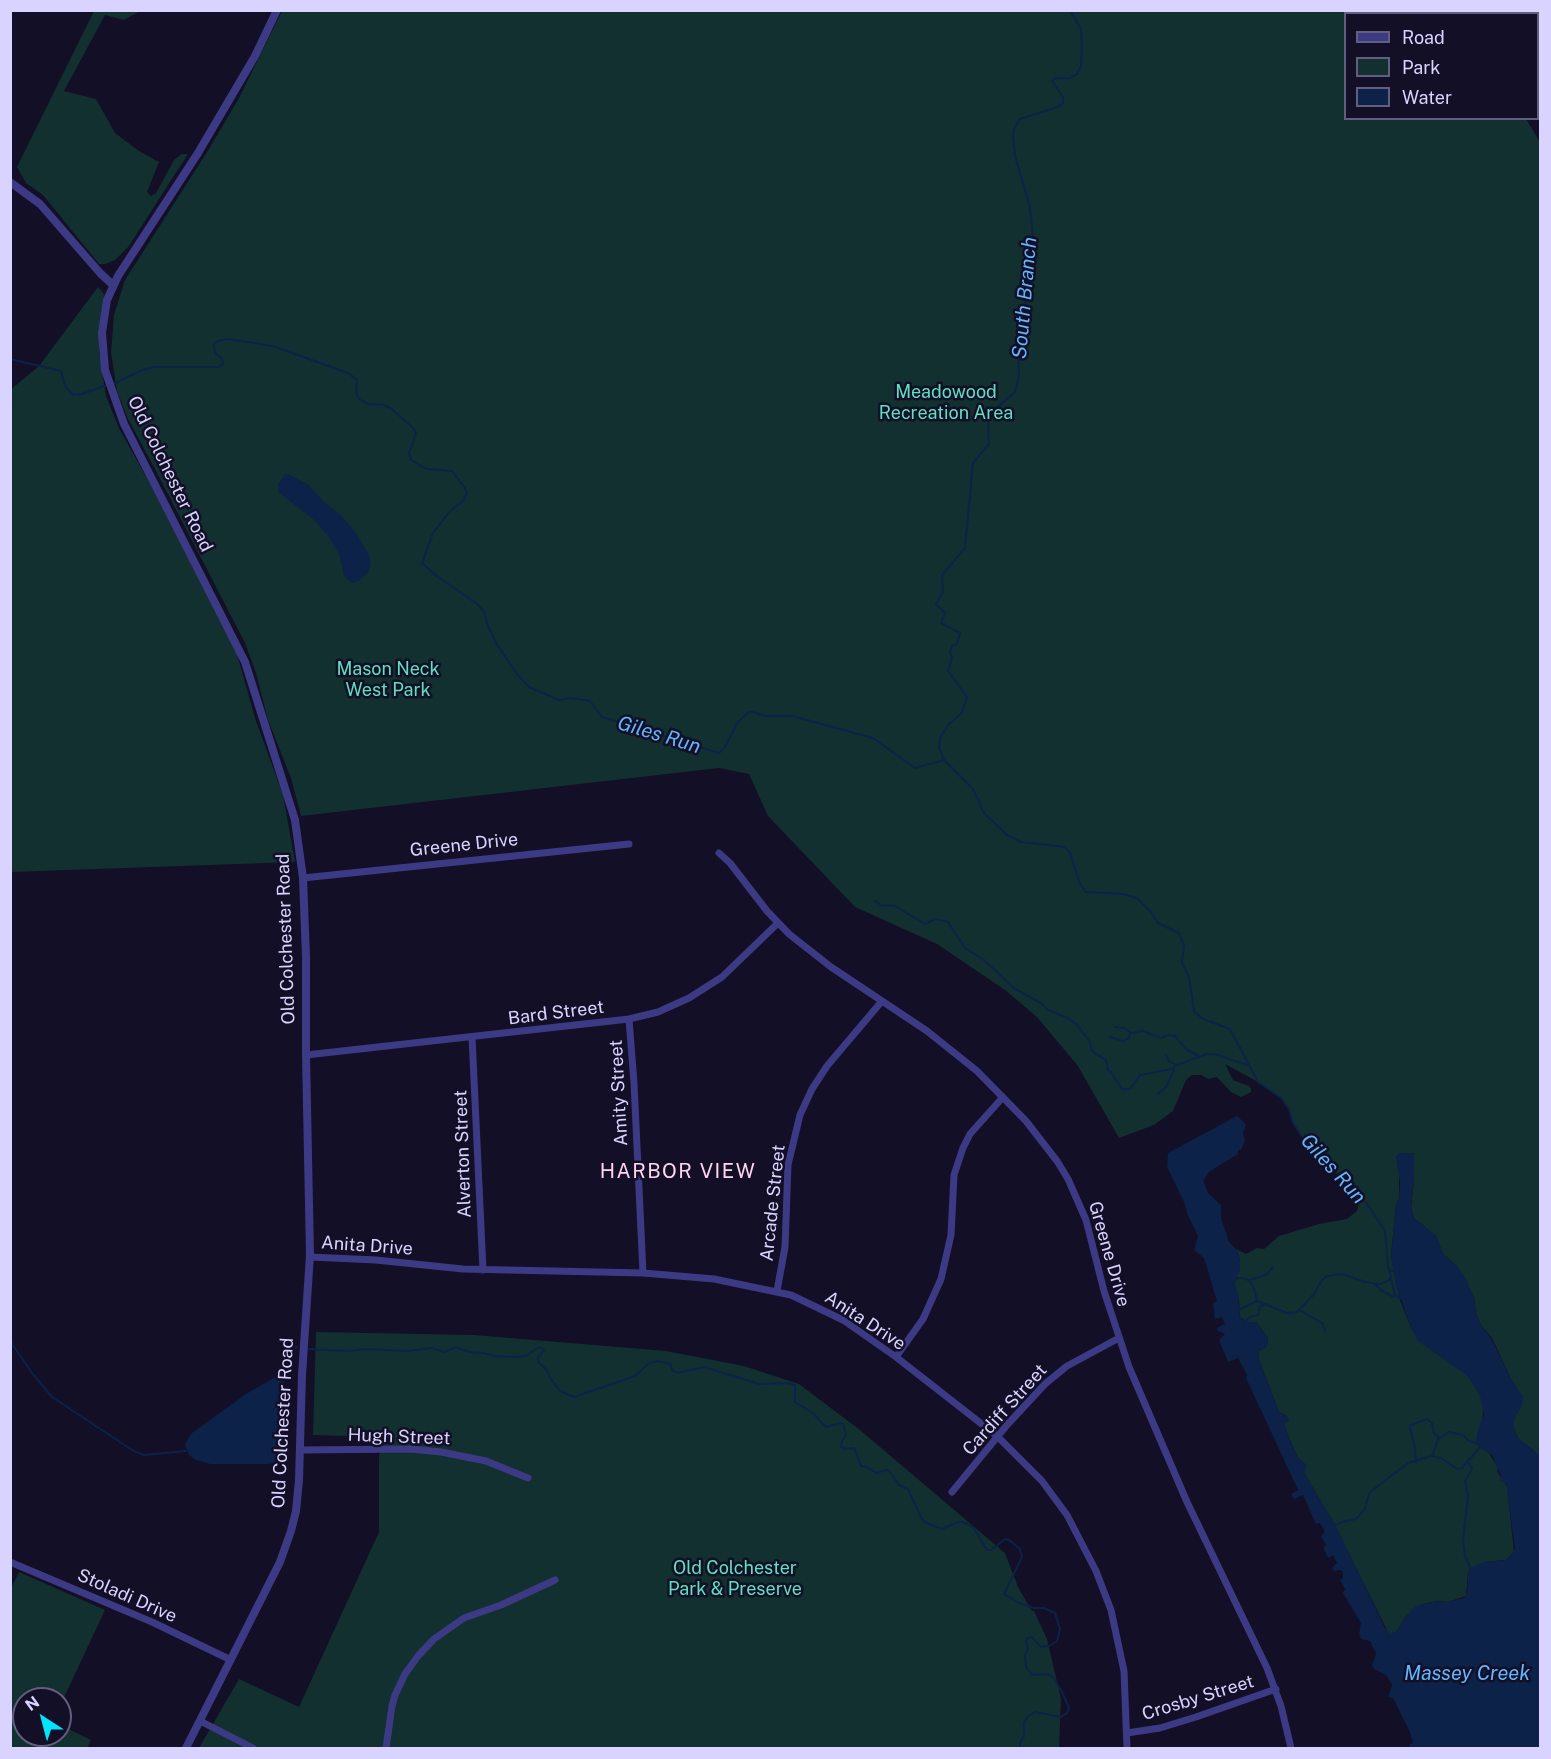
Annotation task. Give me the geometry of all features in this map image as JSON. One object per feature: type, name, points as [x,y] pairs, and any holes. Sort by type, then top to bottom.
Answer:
[{"type":"street","name":"Old Colchester Road","points":[[186,1749],[286,1548],[296,1511],[310,1257],[303,878],[295,820],[245,663],[124,424],[107,376],[103,358],[102,333],[107,300],[113,285],[200,149],[255,56],[277,10]]},
{"type":"street","points":[[10,182],[46,210],[113,285]]},
{"type":"street","name":"Greene Drive","points":[[303,878],[629,844]]},
{"type":"street","name":"Greene Drive","points":[[719,852],[778,923],[822,961],[946,1045],[977,1071],[1040,1138],[1068,1179],[1086,1220],[1119,1338],[1148,1413],[1187,1503],[1261,1653],[1276,1689],[1291,1749]]},
{"type":"street","name":"Bard Street","points":[[306,1055],[629,1019],[658,1012],[708,987],[734,966],[778,923]]},
{"type":"street","name":"Arcade Street","points":[[777,1291],[785,1247],[788,1165],[801,1115],[812,1089],[827,1066],[882,1001]]},
{"type":"street","name":"Amity Street","points":[[629,1019],[643,1273]]},
{"type":"street","name":"Alverton Street","points":[[472,1037],[483,1270]]},
{"type":"street","points":[[896,1357],[923,1319],[941,1279],[951,1235],[954,1175],[963,1148],[970,1134],[1003,1097]]},
{"type":"street","name":"Anita Drive","points":[[310,1257],[376,1260],[483,1270],[643,1273],[714,1280],[777,1291],[810,1303],[843,1320],[896,1357],[997,1436],[1027,1464],[1055,1499],[1096,1571],[1111,1610],[1121,1650],[1126,1690],[1127,1749]]},
{"type":"street","name":"Cardiff Street","points":[[952,1492],[997,1436],[1055,1375],[1077,1360],[1119,1338]]},
{"type":"street","name":"Hugh Street","points":[[300,1450],[404,1449],[441,1452],[486,1461],[528,1478]]},
{"type":"street","name":"Stoladi Drive","points":[[10,1562],[152,1622],[231,1660]]},
{"type":"street","points":[[386,1749],[395,1695],[412,1665],[434,1639],[464,1618],[510,1602],[555,1580]]},
{"type":"street","name":"Crosby Street","points":[[1127,1733],[1178,1723],[1276,1689]]},
{"type":"street","points":[[200,1721],[253,1749]]},
{"type":"green space","points":[[94,11],[140,11],[124,20],[105,15],[64,91],[96,99],[115,133],[139,151],[159,162],[147,192],[151,196],[156,193],[174,160],[182,154],[188,154],[129,246],[115,260],[105,264],[99,264],[43,195],[26,183],[17,167]]},
{"type":"green space","name":"Meadowood Recreation Area","points":[[282,11],[1460,11],[1344,12],[1344,120],[1527,120],[1540,142],[1540,1456],[1518,1438],[1514,1429],[1517,1388],[1492,1338],[1481,1325],[1476,1314],[1474,1297],[1457,1266],[1443,1254],[1436,1236],[1414,1218],[1411,1208],[1414,1179],[1413,1153],[1399,1153],[1399,1199],[1396,1205],[1391,1256],[1400,1300],[1412,1330],[1469,1377],[1481,1396],[1484,1407],[1482,1422],[1489,1453],[1507,1486],[1514,1552],[1506,1560],[1484,1562],[1468,1573],[1466,1596],[1448,1602],[1437,1601],[1420,1605],[1406,1616],[1396,1632],[1391,1634],[1388,1632],[1332,1520],[1304,1473],[1304,1463],[1298,1458],[1286,1431],[1284,1423],[1287,1416],[1279,1412],[1258,1357],[1259,1351],[1267,1346],[1268,1338],[1256,1322],[1247,1322],[1240,1317],[1234,1281],[1239,1278],[1236,1276],[1240,1260],[1236,1249],[1246,1254],[1257,1248],[1264,1249],[1279,1236],[1319,1224],[1347,1219],[1357,1211],[1360,1198],[1301,1135],[1293,1123],[1289,1109],[1281,1098],[1258,1082],[1225,1064],[1233,1080],[1251,1089],[1251,1092],[1241,1097],[1231,1092],[1217,1077],[1208,1079],[1201,1075],[1192,1075],[1186,1080],[1173,1111],[1154,1125],[1119,1138],[1078,1066],[1037,1017],[1005,990],[937,944],[855,907],[768,816],[749,774],[719,768],[301,816],[291,778],[268,720],[256,673],[245,643],[128,419],[117,391],[111,352],[114,315],[125,280],[239,98]]},
{"type":"green space","points":[[98,287],[104,294],[99,330],[99,352],[106,396],[119,428],[237,654],[255,718],[283,795],[295,862],[11,872],[10,390],[39,366]]},
{"type":"green space","name":"Old Colchester Park & Preserve","points":[[316,1332],[474,1335],[666,1351],[744,1366],[799,1384],[860,1430],[1005,1553],[1018,1587],[1034,1611],[1047,1639],[1061,1699],[1059,1748],[199,1748],[239,1679],[299,1707],[379,1532],[381,1437],[313,1435]]},
{"type":"green space","points":[[19,1572],[105,1610],[69,1687],[12,1687],[12,1747],[72,1747],[72,1731],[91,1740],[87,1748],[11,1748],[10,1590]]},
{"type":"water","points":[[286,473],[309,485],[324,502],[341,515],[356,533],[369,555],[371,564],[368,573],[359,581],[352,583],[344,576],[339,554],[328,536],[313,519],[278,492],[278,484]]},
{"type":"water","name":"Massey Creek","points":[[1237,1116],[1246,1124],[1243,1133],[1245,1140],[1241,1150],[1209,1172],[1203,1181],[1208,1193],[1221,1205],[1221,1218],[1229,1242],[1236,1249],[1240,1260],[1240,1271],[1236,1276],[1240,1278],[1234,1282],[1238,1293],[1240,1317],[1247,1322],[1256,1322],[1268,1338],[1267,1346],[1259,1351],[1258,1357],[1279,1412],[1289,1418],[1289,1421],[1284,1423],[1286,1431],[1298,1458],[1307,1465],[1304,1473],[1339,1532],[1385,1628],[1391,1634],[1396,1632],[1406,1616],[1416,1606],[1464,1598],[1467,1594],[1470,1568],[1484,1562],[1506,1560],[1515,1549],[1506,1483],[1500,1481],[1501,1476],[1492,1455],[1476,1443],[1484,1415],[1480,1396],[1469,1377],[1418,1341],[1396,1286],[1391,1256],[1400,1182],[1396,1157],[1399,1153],[1414,1153],[1411,1207],[1414,1218],[1436,1236],[1443,1254],[1457,1266],[1466,1279],[1474,1297],[1476,1314],[1481,1325],[1491,1338],[1510,1377],[1523,1397],[1522,1406],[1514,1419],[1514,1429],[1518,1438],[1540,1456],[1540,1748],[1410,1748],[1409,1745],[1413,1743],[1409,1730],[1393,1698],[1388,1697],[1392,1685],[1386,1675],[1374,1669],[1372,1665],[1376,1654],[1370,1641],[1361,1639],[1359,1634],[1361,1623],[1343,1593],[1345,1589],[1340,1580],[1343,1578],[1343,1573],[1341,1570],[1334,1571],[1332,1568],[1337,1563],[1333,1555],[1328,1558],[1323,1547],[1326,1545],[1321,1536],[1325,1532],[1320,1523],[1316,1524],[1303,1495],[1294,1499],[1291,1494],[1298,1490],[1246,1378],[1247,1375],[1238,1358],[1228,1362],[1219,1340],[1225,1334],[1217,1328],[1225,1324],[1222,1317],[1215,1319],[1213,1303],[1217,1301],[1204,1258],[1194,1250],[1198,1236],[1167,1167],[1168,1153]]},
{"type":"water","points":[[279,1375],[283,1380],[285,1400],[284,1450],[280,1460],[268,1464],[210,1464],[196,1460],[189,1455],[185,1444],[192,1433],[246,1394]]},
{"type":"waterway","name":"South Branch","points":[[944,760],[939,748],[940,738],[949,724],[962,713],[967,697],[948,671],[952,658],[950,653],[952,646],[957,644],[960,633],[941,623],[945,613],[936,604],[943,592],[942,575],[965,548],[973,463],[989,444],[988,419],[994,410],[1015,392],[1019,376],[1018,333],[1024,315],[1033,237],[1030,207],[1015,156],[1014,129],[1020,119],[1058,107],[1063,103],[1063,97],[1052,81],[1056,78],[1070,78],[1077,74],[1081,66],[1081,29],[1070,10]]},
{"type":"waterway","name":"Giles Run","points":[[113,384],[142,370],[154,367],[219,367],[223,364],[222,359],[215,353],[214,344],[228,339],[273,346],[348,373],[357,380],[356,392],[359,399],[368,404],[384,405],[392,409],[413,428],[416,434],[409,453],[411,460],[426,469],[452,471],[465,488],[467,493],[463,501],[450,511],[433,533],[422,563],[484,611],[496,643],[517,674],[529,687],[559,700],[570,698],[590,701],[602,717],[719,753],[725,747],[737,723],[749,712],[753,712],[766,716],[792,716],[873,738],[915,768],[944,760],[973,789],[984,813],[1007,835],[1021,842],[1065,847],[1070,853],[1080,884],[1086,892],[1123,894],[1137,898],[1158,923],[1179,933],[1184,945],[1182,963],[1189,977],[1194,1011],[1203,1019],[1230,1029],[1258,1082],[1281,1098],[1289,1109],[1293,1123],[1301,1135],[1367,1204],[1385,1231],[1388,1267],[1396,1271]]},
{"type":"waterway","name":"Giles Run","points":[[10,359],[61,371],[65,386],[73,395],[107,385]]},
{"type":"waterway","points":[[875,901],[881,905],[895,906],[925,924],[935,919],[948,922],[965,948],[984,960],[1015,989],[1077,1025],[1090,1042],[1092,1051],[1106,1060],[1108,1070],[1122,1089],[1130,1089],[1140,1075],[1172,1069],[1207,1054],[1215,1054],[1247,1065]]},
{"type":"waterway","points":[[1115,1027],[1125,1028],[1131,1033],[1143,1031],[1161,1038],[1167,1035],[1175,1036],[1187,1050],[1199,1056]]},
{"type":"waterway","points":[[1110,1037],[1123,1041],[1129,1038],[1130,1034]]},
{"type":"waterway","points":[[1166,1055],[1169,1061],[1176,1065]]},
{"type":"waterway","points":[[1158,1094],[1167,1086],[1174,1070]]},
{"type":"waterway","points":[[1250,1280],[1266,1275],[1273,1267]]},
{"type":"waterway","points":[[1239,1310],[1257,1301],[1287,1313],[1297,1312],[1327,1276],[1342,1274],[1365,1282],[1380,1284],[1389,1280],[1391,1276],[1388,1267]]},
{"type":"waterway","points":[[1240,1278],[1249,1280],[1254,1288],[1257,1301]]},
{"type":"waterway","points":[[1375,1284],[1382,1291],[1394,1297],[1391,1279]]},
{"type":"waterway","points":[[1395,1296],[1403,1300]]},
{"type":"waterway","points":[[1244,1323],[1250,1317],[1258,1315],[1260,1306],[1267,1304]]},
{"type":"waterway","points":[[1299,1310],[1322,1323],[1325,1331]]},
{"type":"waterway","points":[[10,1341],[52,1397],[132,1450],[144,1455],[186,1451]]},
{"type":"waterway","points":[[279,1375],[283,1360],[291,1350],[297,1347]]},
{"type":"waterway","points":[[309,1349],[408,1351],[431,1348],[444,1352],[456,1347],[469,1352],[517,1357],[526,1356],[539,1347],[544,1350],[538,1362],[547,1370],[560,1391],[574,1397],[635,1376],[649,1363],[658,1361],[670,1364],[673,1371],[678,1373],[704,1367],[759,1384],[788,1383],[795,1385],[795,1402],[813,1413],[826,1427],[843,1424],[846,1434],[841,1447],[854,1448],[861,1466],[876,1473],[886,1470],[890,1472],[899,1485],[908,1489],[921,1518],[926,1523],[942,1529],[963,1522],[973,1527],[987,1550],[991,1550],[1005,1539],[1020,1549],[1022,1557],[1004,1594],[1019,1603],[1034,1608],[1044,1608],[1055,1613],[1060,1629],[1057,1641],[1049,1646],[1041,1647],[1032,1637],[1026,1640],[1028,1650],[1025,1654],[1026,1667],[1032,1675],[1047,1674],[1053,1677],[1069,1708],[1067,1713],[1061,1717],[1035,1712],[1028,1716],[1024,1723],[1024,1736],[1020,1748]]},
{"type":"waterway","points":[[1416,1462],[1411,1425],[1427,1419],[1432,1423],[1434,1433],[1440,1438]]},
{"type":"waterway","points":[[1431,1456],[1438,1439],[1449,1432],[1463,1435],[1469,1441],[1476,1443]]},
{"type":"waterway","points":[[1335,1525],[1356,1519],[1364,1510],[1370,1492],[1408,1463],[1431,1456],[1441,1458],[1457,1469],[1462,1468],[1480,1447]]},
{"type":"waterway","points":[[1469,1463],[1472,1469],[1465,1481],[1468,1496],[1463,1540],[1465,1556],[1471,1570]]},
{"type":"district","name":"HARBOR VIEW","points":[[678,1172]]},
{"type":"park label","name":"Mason Neck West Park","points":[[388,679]]}]
